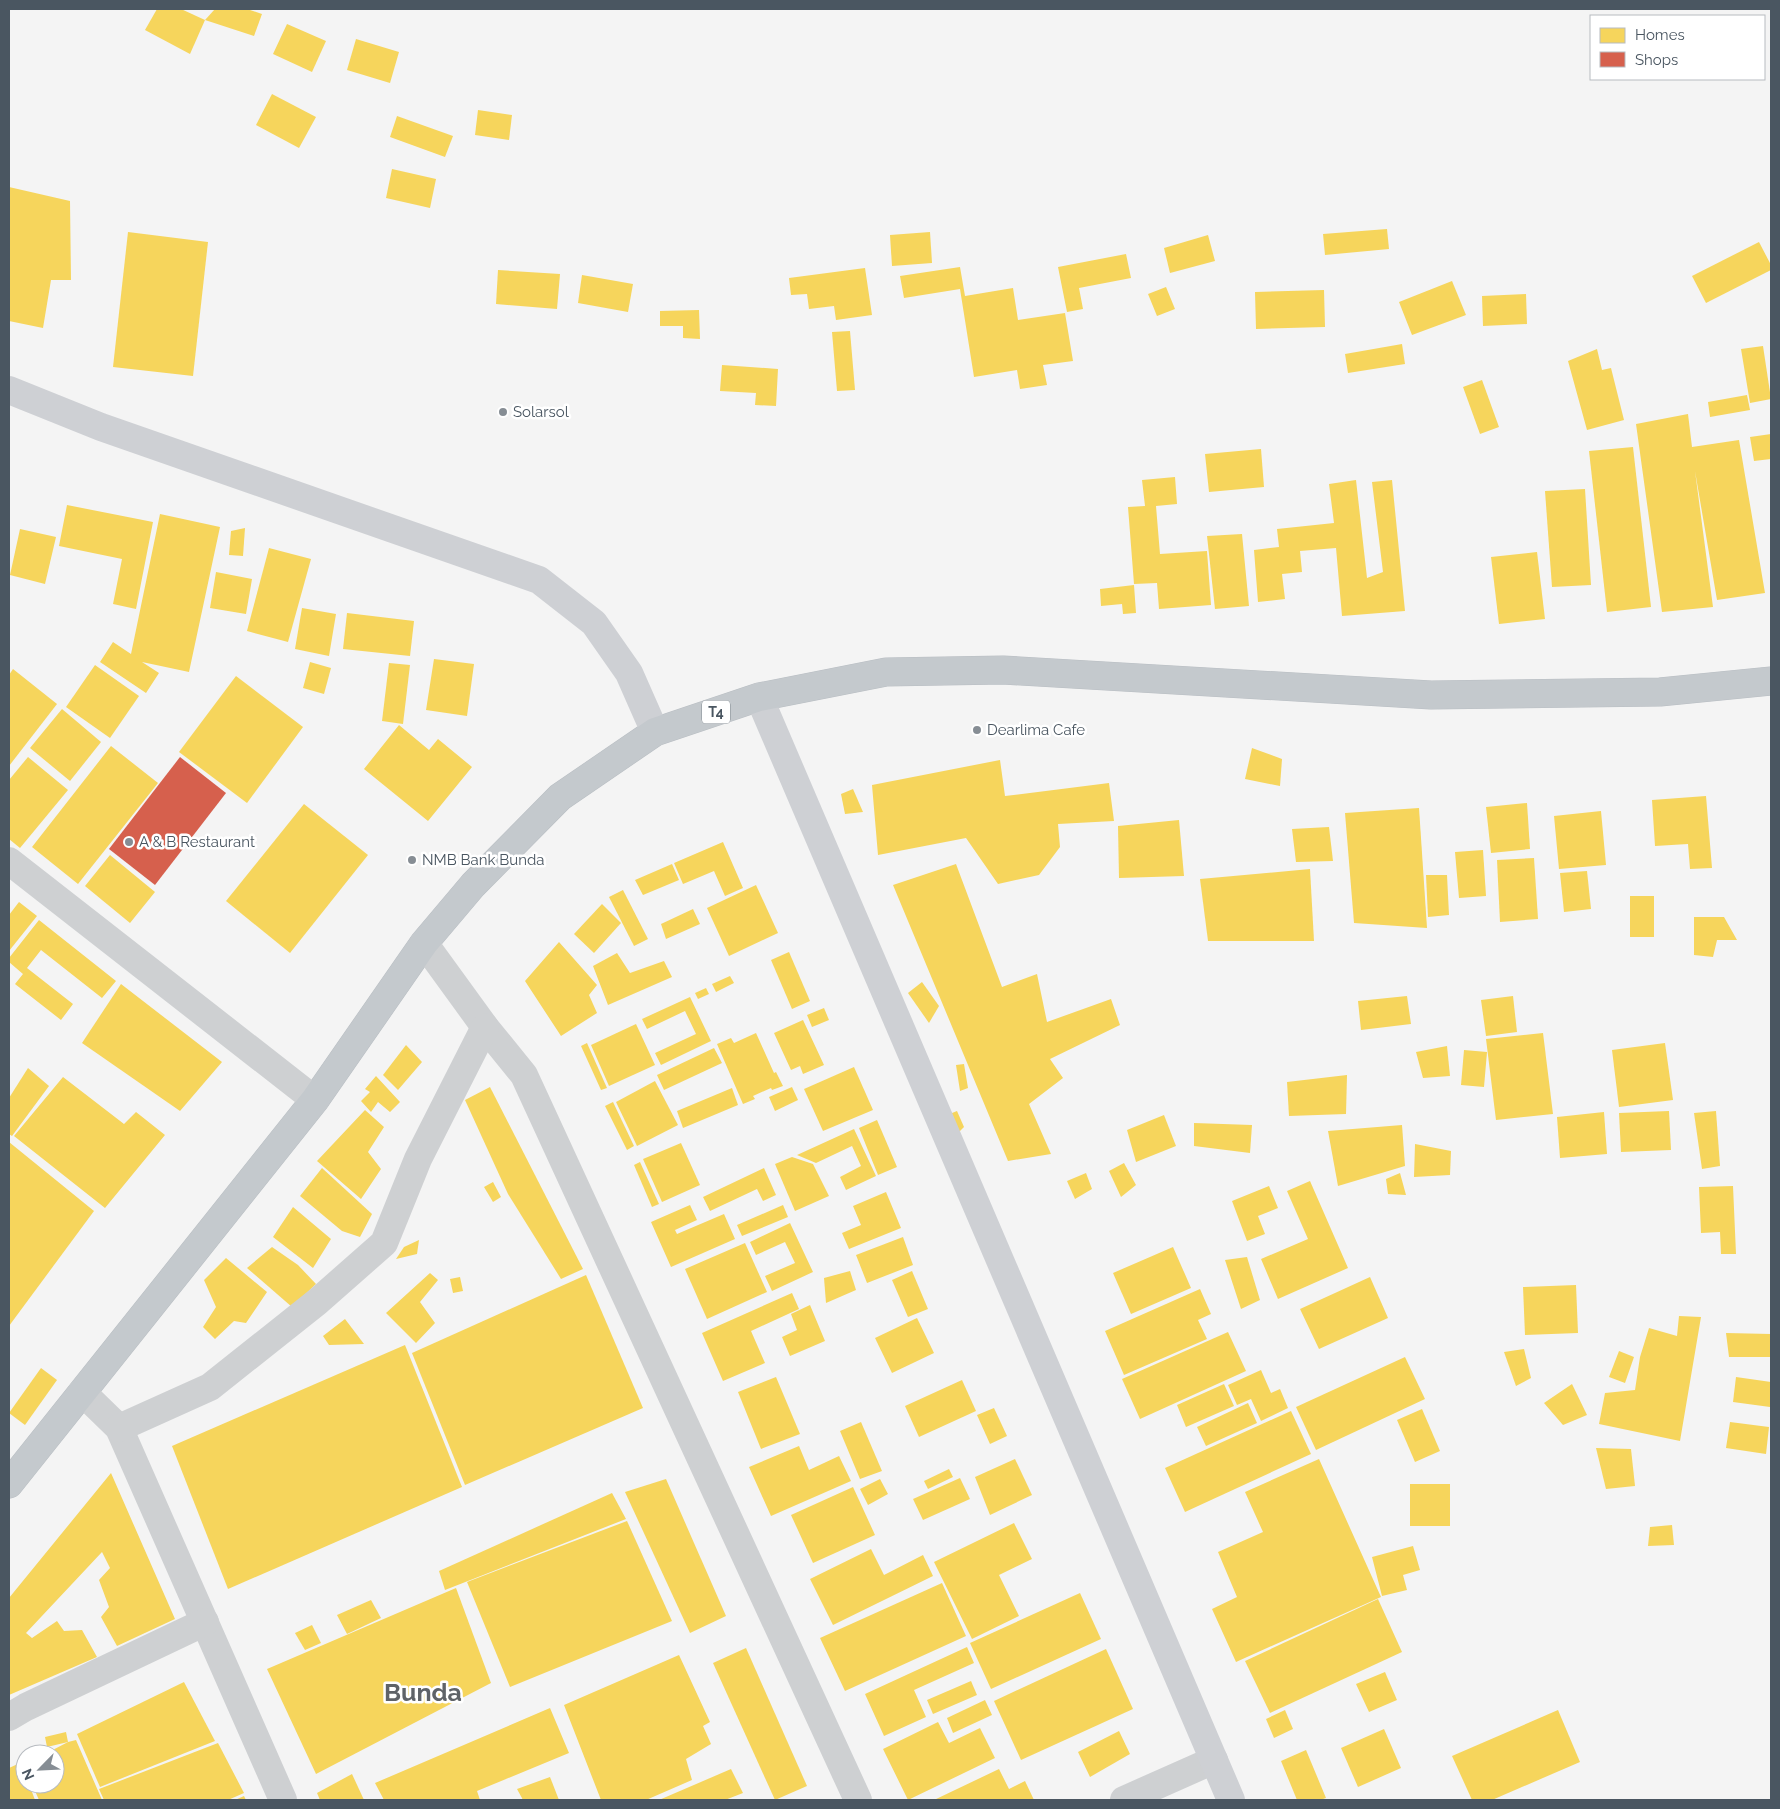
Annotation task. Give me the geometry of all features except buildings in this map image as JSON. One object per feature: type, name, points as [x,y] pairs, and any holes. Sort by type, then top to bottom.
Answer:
[{"type":"highway","name":"T4","points":[[9,1484],[315,1100],[424,942],[473,885],[560,797],[655,732],[759,697],[886,672],[1003,670],[1431,695],[1660,692],[1771,682]]},
{"type":"main road","points":[[9,390],[101,426],[539,580],[594,623],[629,673],[655,732]]},
{"type":"main road","points":[[759,697],[1231,1800]]},
{"type":"street","points":[[9,861],[315,1100]]},
{"type":"street","points":[[424,942],[485,1027],[524,1075],[858,1800]]},
{"type":"street","points":[[119,1428],[210,1387],[317,1302],[384,1243],[418,1159],[485,1027]]},
{"type":"street","points":[[82,1392],[119,1428],[283,1800]]},
{"type":"street","points":[[9,1717],[26,1707],[205,1622]]},
{"type":"street","points":[[1124,1800],[1214,1760]]},
{"type":"place","name":"Solarsol","points":[[503,412]]},
{"type":"place","name":"Dearlima Cafe","points":[[977,730]]},
{"type":"place","name":"A & B Restaurant","points":[[129,842]]},
{"type":"place","name":"NMB Bank Bunda","points":[[412,860]]},
{"type":"district","name":"Bunda","points":[[423,1692]]}]
